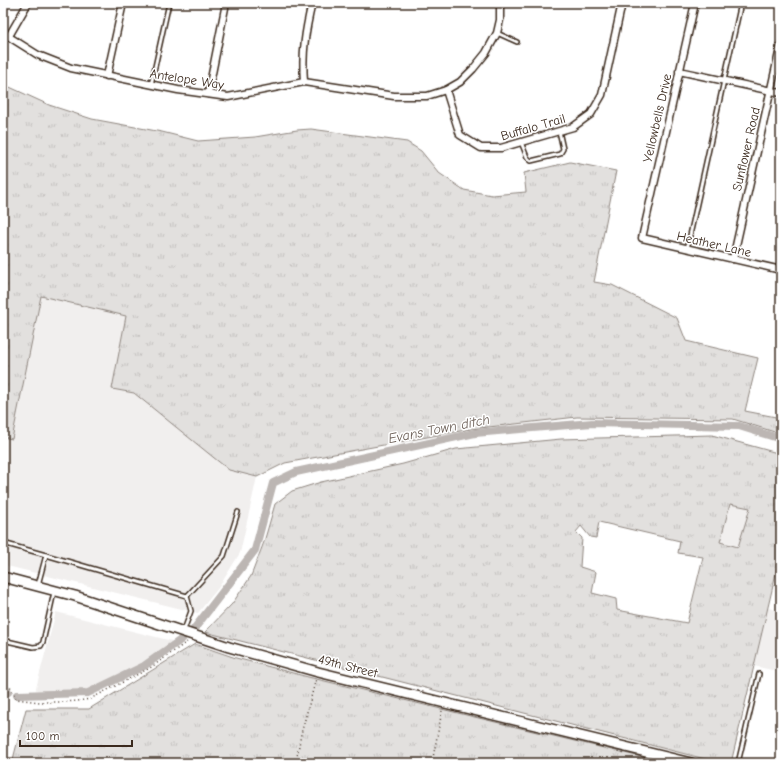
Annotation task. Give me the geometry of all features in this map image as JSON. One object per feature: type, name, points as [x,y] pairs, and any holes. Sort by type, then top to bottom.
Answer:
[{"type":"street","points":[[9,36],[28,3]]},
{"type":"street","points":[[107,76],[123,3]]},
{"type":"street","points":[[208,94],[226,3]]},
{"type":"street","points":[[304,82],[302,64],[304,36],[312,3]]},
{"type":"street","name":"Antelope Way","points":[[3,33],[38,55],[71,68],[178,90],[228,97],[304,82],[394,96],[427,96],[446,90],[460,82],[474,69],[486,53],[496,33],[500,20],[500,3]]},
{"type":"street","name":"Buffalo Trail","points":[[446,90],[460,135],[481,148],[501,148],[573,127],[591,114],[602,94],[622,3]]},
{"type":"street","name":"Yellowbells Drive","points":[[642,238],[695,3]]},
{"type":"street","name":"Sunflower Road","points":[[733,259],[781,44]]},
{"type":"street","points":[[679,71],[781,93]]},
{"type":"street","name":"Heather Lane","points":[[642,238],[780,270]]},
{"type":"street","name":"49th Street","points":[[4,578],[75,596],[228,648],[318,672],[691,763]]},
{"type":"lane","points":[[151,85],[169,3]]},
{"type":"lane","points":[[687,249],[741,3]]},
{"type":"lane","points":[[496,33],[517,42]]},
{"type":"lane","points":[[521,142],[527,157],[531,161],[560,154],[564,150],[559,131]]},
{"type":"lane","points":[[780,270],[781,257]]},
{"type":"lane","points":[[187,596],[224,556],[238,512]]},
{"type":"lane","points":[[3,543],[187,596]]},
{"type":"lane","points":[[37,586],[46,555]]},
{"type":"lane","points":[[3,588],[4,578]]},
{"type":"lane","points":[[3,640],[33,647],[40,646],[43,642],[54,590]]},
{"type":"lane","points":[[184,632],[191,611],[187,596]]},
{"type":"lane","points":[[738,763],[759,674]]},
{"type":"path","points":[[3,684],[10,686],[16,699],[40,702],[62,702],[90,699],[150,668],[195,636]]},
{"type":"path","points":[[296,763],[301,734],[318,672]]},
{"type":"path","points":[[432,763],[444,703]]},
{"type":"shaded area","points":[[41,296],[126,316],[112,389],[134,393],[229,470],[257,477],[240,553],[219,587],[198,613],[3,565],[3,437],[12,439]]},
{"type":"shaded area","points":[[730,503],[750,508],[739,547],[720,542]]},
{"type":"shaded area","points":[[768,608],[781,611],[781,672],[754,666]]},
{"type":"shaded area","points":[[56,612],[172,641],[142,664],[87,692],[37,692],[36,688]]},
{"type":"green space","points":[[3,84],[49,105],[92,119],[162,132],[198,141],[255,137],[311,129],[407,142],[421,151],[439,173],[464,190],[492,195],[526,192],[524,173],[570,162],[616,171],[594,282],[612,285],[677,318],[686,341],[758,358],[745,411],[781,418],[781,434],[733,419],[577,417],[471,429],[285,463],[257,477],[229,470],[134,393],[112,389],[126,316],[41,296],[12,439],[3,437]]},
{"type":"green space","points":[[712,435],[781,454],[781,552],[731,763],[721,763],[205,632],[232,604],[251,576],[264,542],[275,504],[292,491],[321,482],[403,464],[456,449],[561,439]],"holes":[[[730,504],[750,508],[738,547],[720,542]],[[599,522],[680,541],[678,553],[703,557],[687,623],[617,610],[616,599],[592,593],[596,572],[580,567],[582,538],[576,532],[581,526],[590,537],[596,538]]]},
{"type":"green space","points":[[195,644],[236,658],[308,677],[666,763],[12,763],[26,709],[89,709]]},
{"type":"waterway","name":"Evans Town ditch","points":[[194,629],[255,550],[273,483],[296,472],[475,433],[592,423],[739,426],[781,439]]},
{"type":"waterway","name":"Evans Town ditch","points":[[17,695],[88,693],[144,666],[182,639]]},
{"type":"waterway","name":"Evans Town ditch","points":[[3,692],[8,692]]}]
